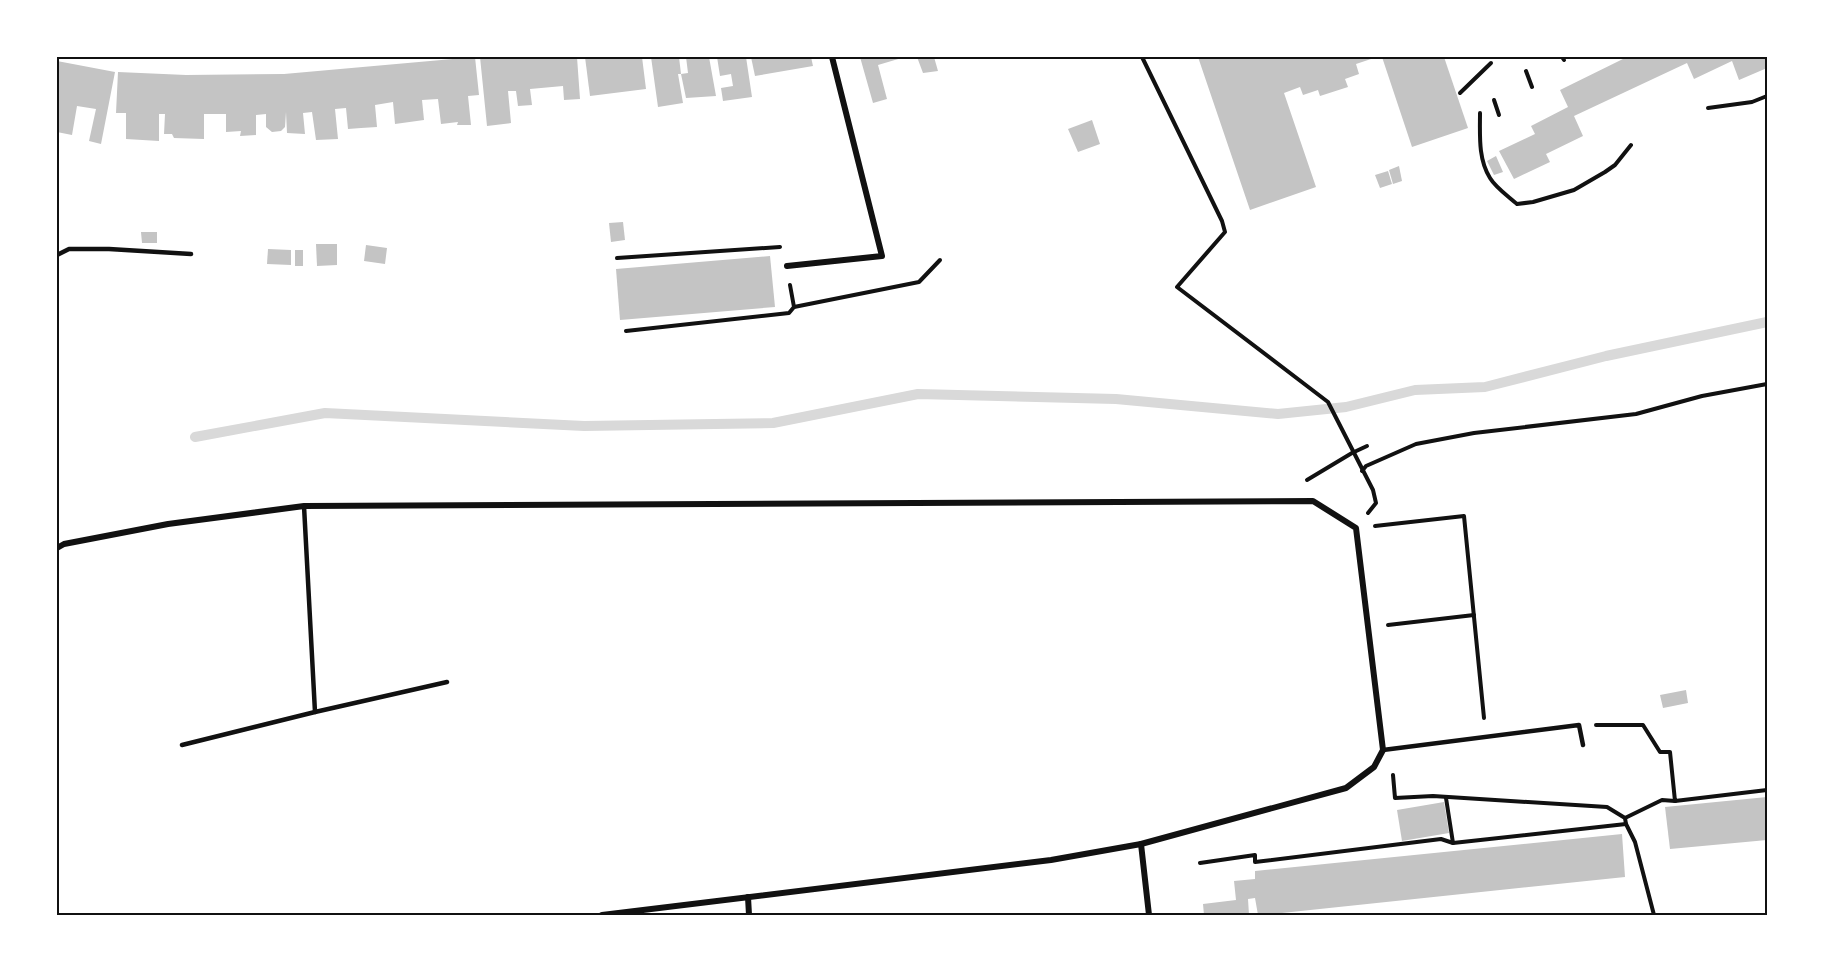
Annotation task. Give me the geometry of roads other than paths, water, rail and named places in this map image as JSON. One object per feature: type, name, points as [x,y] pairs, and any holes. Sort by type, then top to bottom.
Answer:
[{"type":"street","points":[[787,266],[882,256],[832,57]]},
{"type":"street","points":[[57,548],[64,544],[168,524],[304,506],[1313,501],[1356,528],[1383,750],[1374,767],[1346,788],[1141,844],[1051,860],[602,915]]},
{"type":"street","points":[[1141,844],[1149,915]]},
{"type":"street","points":[[748,897],[749,915]]},
{"type":"lane","points":[[57,255],[69,249],[191,254]]},
{"type":"lane","points":[[304,506],[315,712]]},
{"type":"lane","points":[[182,744],[447,682]]},
{"type":"lane","points":[[1383,750],[1579,725],[1583,745]]},
{"type":"waterway","points":[[195,437],[325,413],[584,426],[773,423],[918,394],[1116,399],[1278,414],[1346,407],[1415,390],[1485,387],[1606,356],[1767,322]]}]
